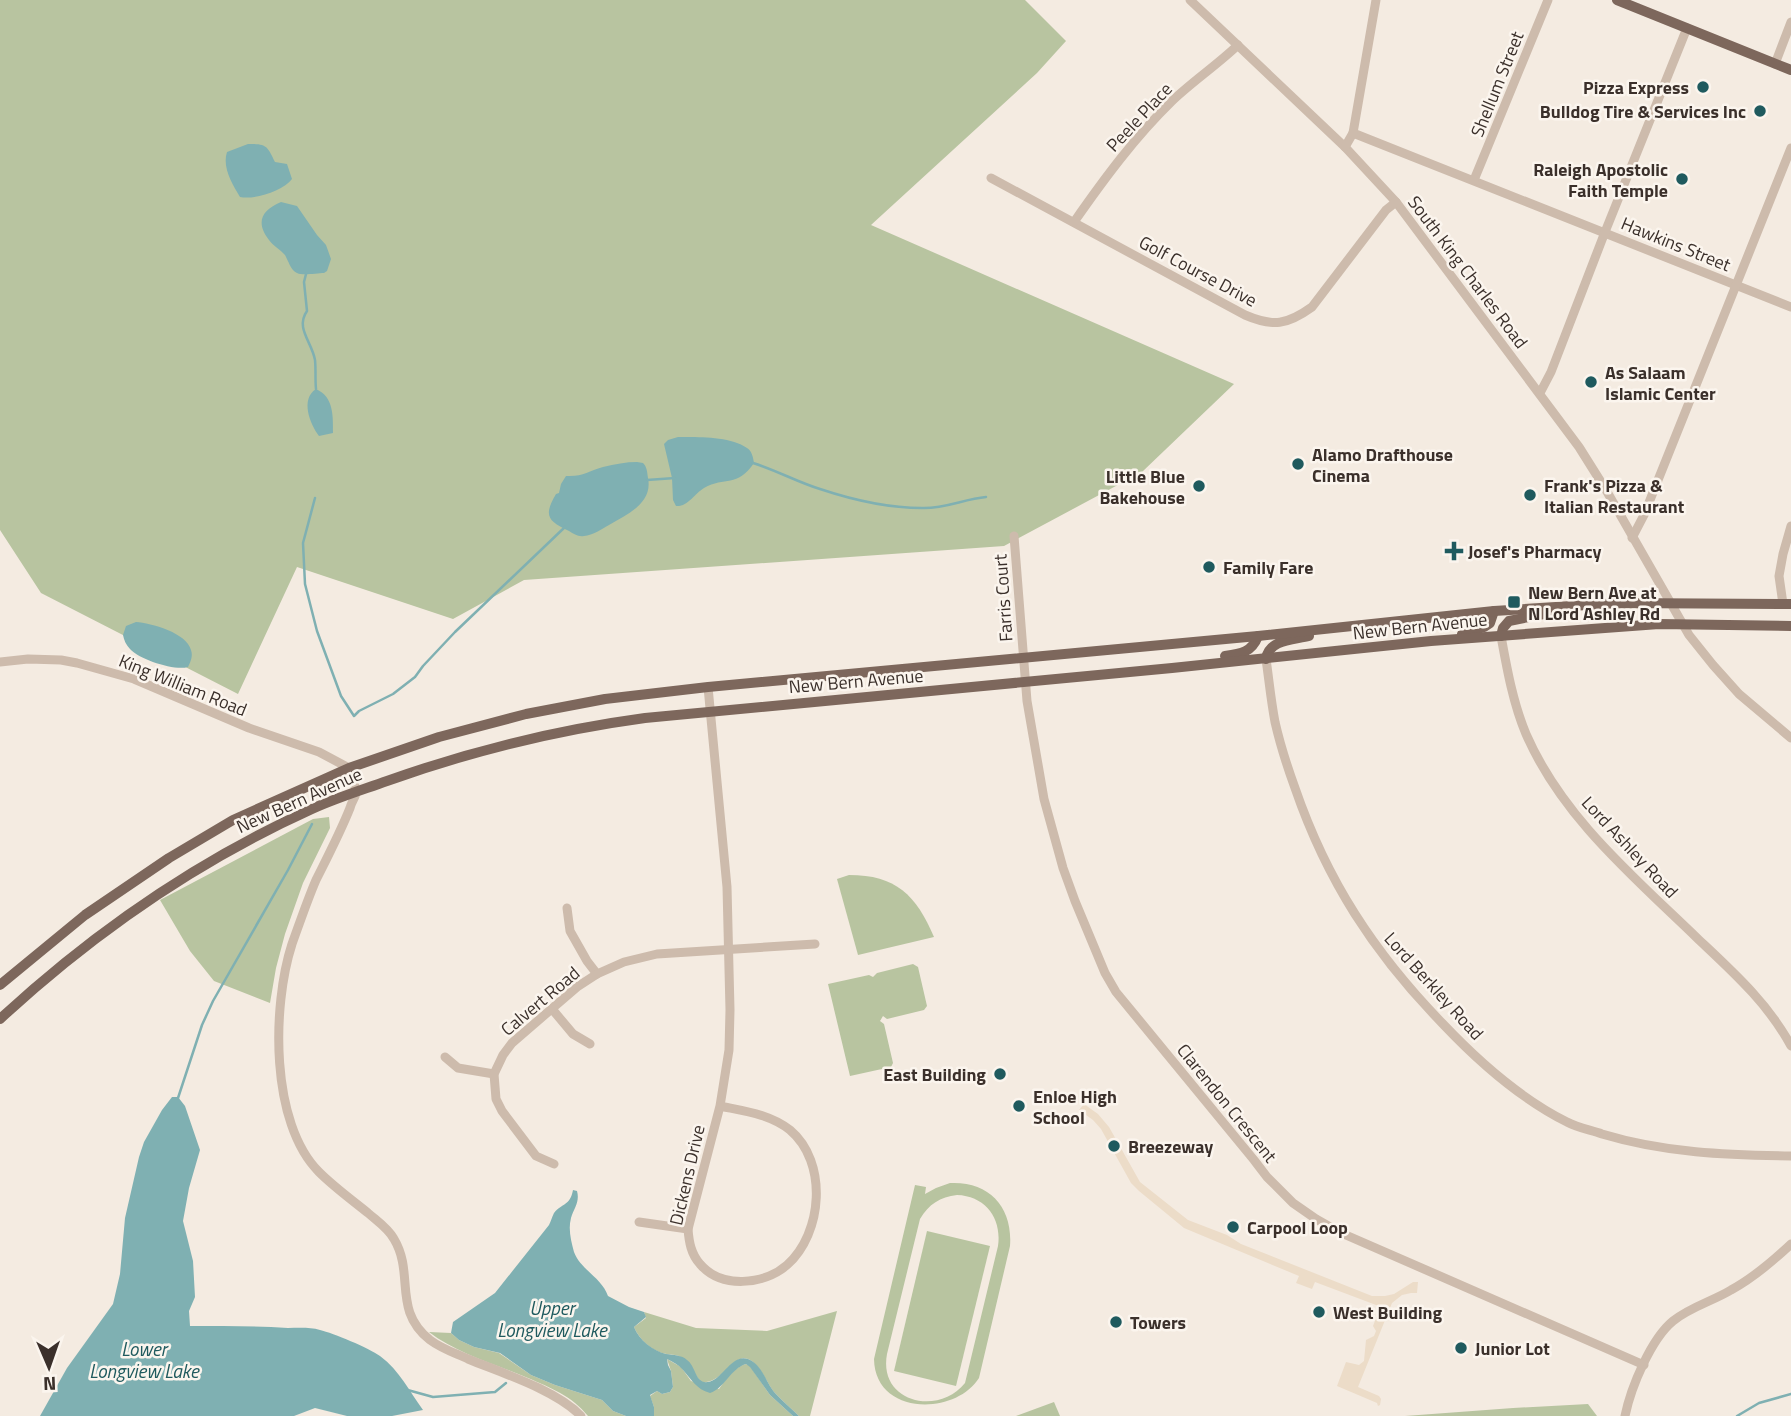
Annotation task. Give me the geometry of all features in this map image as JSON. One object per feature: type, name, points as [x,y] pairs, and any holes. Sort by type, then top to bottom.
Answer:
[{"type":"main road","points":[[1617,0],[1791,70]]},
{"type":"main road","name":"New Bern Avenue","points":[[0,985],[85,915],[169,858],[233,820],[349,768],[439,737],[526,714],[605,699],[708,687],[1258,636],[1494,611],[1671,603],[1787,604]]},
{"type":"main road","points":[[1501,636],[1509,621],[1578,606]]},
{"type":"main road","points":[[1394,645],[1465,634],[1490,623],[1494,611]]},
{"type":"main road","name":"New Bern Avenue","points":[[0,1019],[90,942],[170,886],[246,842],[312,809],[356,792],[424,767],[520,740],[601,724],[710,712],[1394,645],[1642,625],[1791,626]]},
{"type":"main road","points":[[1266,659],[1267,653],[1278,642],[1341,627]]},
{"type":"main road","points":[[1172,668],[1186,662],[1247,651],[1256,643],[1258,636]]},
{"type":"street","name":"South King Charles Road","points":[[1190,0],[1345,147],[1396,202],[1593,468],[1682,625],[1739,694],[1791,738]]},
{"type":"street","points":[[1345,147],[1353,133],[1376,0]]},
{"type":"street","name":"Shellum Street","points":[[1474,180],[1548,0]]},
{"type":"street","points":[[1775,64],[1791,22]]},
{"type":"street","points":[[1540,393],[1551,372],[1687,28]]},
{"type":"street","name":"Peele Place","points":[[1074,222],[1137,139],[1172,102],[1238,45]]},
{"type":"street","name":"Hawkins Street","points":[[1353,133],[1791,307]]},
{"type":"street","points":[[1632,538],[1644,516],[1791,148]]},
{"type":"street","name":"Golf Course Drive","points":[[991,178],[1264,323],[1285,322],[1312,307],[1386,210],[1396,202]]},
{"type":"street","points":[[1787,604],[1779,576],[1791,526]]},
{"type":"street","name":"Farris Court","points":[[1014,536],[1023,657]]},
{"type":"street","name":"Lord Ashley Road","points":[[1501,636],[1514,698],[1527,735],[1572,810],[1605,848],[1750,988],[1777,1022],[1791,1046]]},
{"type":"street","name":"Clarendon Crescent","points":[[1023,657],[1038,766],[1054,836],[1075,901],[1105,973],[1132,1013],[1267,1177],[1293,1203],[1339,1232],[1643,1365]]},
{"type":"street","name":"Lord Berkley Road","points":[[1266,659],[1276,723],[1286,763],[1322,858],[1347,904],[1373,942],[1401,979],[1463,1045],[1530,1100],[1569,1123],[1621,1140],[1663,1149],[1729,1155],[1791,1156]]},
{"type":"street","name":"King William Road","points":[[0,662],[61,660],[134,679],[249,727],[319,752],[349,768]]},
{"type":"street","name":"Dickens Drive","points":[[708,687],[727,887],[729,1050],[720,1106],[688,1229],[692,1251],[708,1272],[729,1280],[755,1280],[778,1272],[803,1245],[812,1220],[815,1173],[806,1149],[798,1138],[775,1120],[720,1106]]},
{"type":"street","points":[[349,768],[356,792],[302,915],[291,949],[284,985],[279,1020],[279,1055],[292,1125],[303,1151],[317,1170],[393,1236],[403,1262],[407,1307],[413,1321],[423,1333],[445,1349],[551,1394],[581,1416]]},
{"type":"street","points":[[567,908],[570,931],[597,974]]},
{"type":"street","name":"Calvert Road","points":[[494,1074],[512,1043],[576,987],[624,962],[668,953],[815,944]]},
{"type":"street","points":[[552,1009],[573,1034],[590,1044]]},
{"type":"street","points":[[445,1057],[458,1068],[494,1074],[496,1099],[502,1111],[536,1156],[554,1164]]},
{"type":"street","points":[[639,1222],[688,1229]]},
{"type":"street","points":[[1625,1416],[1627,1404],[1643,1365],[1659,1335],[1676,1318],[1732,1290],[1791,1244]]},
{"type":"green space","points":[[0,0],[1025,0],[1066,41],[1037,73],[871,225],[1234,384],[1142,472],[1004,546],[524,580],[453,619],[297,567],[238,694],[41,593],[0,530]]},
{"type":"green space","points":[[329,817],[330,828],[303,883],[285,934],[270,1003],[214,981],[190,951],[160,900],[313,819]]},
{"type":"green space","points":[[849,875],[880,879],[902,890],[920,910],[934,937],[858,955],[837,879]]},
{"type":"green space","points":[[913,964],[918,967],[927,1006],[924,1010],[887,1019],[883,1016],[880,1021],[884,1024],[893,1063],[891,1067],[850,1076],[828,984],[869,975],[873,977],[877,973]]},
{"type":"green space","points":[[950,1183],[964,1184],[987,1192],[996,1199],[1007,1219],[1010,1246],[979,1378],[968,1390],[953,1399],[935,1404],[918,1404],[901,1400],[887,1391],[878,1378],[874,1359],[915,1185],[926,1187],[925,1194]],"holes":[[[967,1196],[984,1204],[990,1211],[999,1236],[965,1383],[954,1393],[941,1399],[913,1399],[892,1384],[887,1371],[887,1354],[920,1219],[931,1205],[945,1197]]]},
{"type":"green space","points":[[927,1231],[990,1246],[956,1386],[894,1371]]},
{"type":"green space","points":[[837,1311],[810,1416],[799,1416],[784,1402],[760,1369],[750,1360],[738,1360],[712,1381],[701,1382],[683,1359],[653,1349],[634,1327],[646,1318],[644,1312],[696,1328],[767,1331]]},
{"type":"green space","points":[[429,1332],[451,1333],[474,1347],[499,1353],[531,1375],[602,1400],[613,1411],[626,1416],[588,1416],[575,1403],[553,1389],[464,1352]]},
{"type":"green space","points":[[667,1359],[681,1367],[691,1381],[719,1389],[727,1377],[746,1364],[770,1395],[793,1416],[654,1416],[650,1396],[657,1391],[662,1394],[670,1392],[673,1387]]},
{"type":"green space","points":[[1054,1402],[1060,1416],[1016,1416]]},
{"type":"green space","points":[[1588,1404],[1597,1416],[1405,1416],[1513,1408]]},
{"type":"shaded area","points":[[1084,1104],[1098,1114],[1109,1127],[1140,1182],[1188,1220],[1372,1296],[1394,1294],[1413,1282],[1418,1282],[1417,1293],[1402,1295],[1392,1303],[1358,1387],[1379,1396],[1380,1405],[1337,1386],[1346,1362],[1359,1365],[1364,1361],[1366,1340],[1374,1336],[1376,1331],[1373,1326],[1378,1313],[1382,1314],[1384,1308],[1315,1282],[1312,1289],[1296,1283],[1299,1276],[1184,1228],[1131,1183],[1101,1129],[1079,1110]]},
{"type":"water","points":[[248,144],[263,145],[275,162],[287,164],[292,179],[268,194],[240,197],[229,175],[226,158],[227,152]]},
{"type":"water","points":[[281,202],[297,206],[326,245],[331,259],[324,273],[295,272],[285,255],[265,234],[262,222],[265,213]]},
{"type":"water","points":[[316,389],[322,392],[329,402],[333,433],[319,436],[312,425],[308,399]]},
{"type":"water","points":[[678,437],[732,441],[749,449],[754,463],[742,476],[711,485],[691,500],[676,506],[664,444]]},
{"type":"water","points":[[637,462],[645,466],[649,487],[638,507],[624,517],[597,532],[582,536],[552,521],[549,513],[552,501],[559,493],[566,476],[581,475],[616,464]]},
{"type":"water","points":[[136,622],[159,627],[183,639],[192,652],[188,667],[158,664],[130,649],[123,635],[126,626]]},
{"type":"water","name":"Lower Longview Lake","points":[[172,1097],[178,1097],[185,1106],[200,1150],[183,1221],[193,1261],[195,1297],[189,1311],[190,1326],[308,1328],[333,1334],[380,1356],[399,1375],[423,1410],[392,1416],[347,1416],[315,1408],[294,1416],[40,1416],[67,1368],[113,1304],[120,1274],[125,1218],[139,1157],[144,1142]]},
{"type":"water","name":"Upper Longview Lake","points":[[573,1190],[577,1191],[578,1195],[570,1226],[574,1252],[608,1296],[644,1312],[646,1317],[634,1327],[651,1348],[685,1358],[698,1378],[704,1382],[718,1377],[737,1360],[742,1358],[753,1361],[775,1393],[799,1416],[793,1416],[770,1395],[746,1364],[740,1366],[720,1387],[710,1393],[698,1387],[680,1367],[667,1359],[673,1387],[670,1392],[662,1394],[657,1391],[650,1395],[654,1416],[626,1416],[613,1411],[602,1400],[531,1375],[500,1353],[474,1347],[451,1333],[453,1322],[495,1293],[549,1225],[554,1213],[568,1202]]},
{"type":"waterway","points":[[306,274],[304,282],[307,311],[303,329],[315,360],[316,389]]},
{"type":"waterway","points":[[753,463],[820,489],[883,505],[930,508],[986,497]]},
{"type":"waterway","points":[[647,480],[675,478]]},
{"type":"waterway","points":[[315,498],[303,543],[305,584],[317,631],[341,696],[354,716],[393,694],[415,677],[455,632],[565,527]]},
{"type":"waterway","points":[[178,1098],[202,1025],[213,1001],[312,824]]},
{"type":"waterway","points":[[404,1389],[433,1397],[495,1392],[506,1383]]},
{"type":"waterway","points":[[1737,1416],[1759,1403],[1791,1394]]},
{"type":"place","name":"Pizza Express","points":[[1703,87]]},
{"type":"place","name":"Bulldog Tire & Services Inc","points":[[1760,111]]},
{"type":"place","name":"Raleigh Apostolic Faith Temple","points":[[1682,179]]},
{"type":"place","name":"As Salaam Islamic Center","points":[[1591,382]]},
{"type":"place","name":"Alamo Drafthouse Cinema","points":[[1298,464]]},
{"type":"place","name":"Little Blue Bakehouse","points":[[1199,486]]},
{"type":"place","name":"Frank's Pizza & Italian Restaurant","points":[[1530,495]]},
{"type":"place","name":"Josef's Pharmacy","points":[[1454,551]]},
{"type":"place","name":"Family Fare","points":[[1209,567]]},
{"type":"place","name":"New Bern Ave at N Lord Ashley Rd","points":[[1514,602]]},
{"type":"place","name":"East Building","points":[[1000,1074]]},
{"type":"place","name":"Enloe High School","points":[[1019,1106]]},
{"type":"place","name":"Breezeway","points":[[1114,1146]]},
{"type":"place","name":"Carpool Loop","points":[[1233,1227]]},
{"type":"place","name":"West Building","points":[[1319,1312]]},
{"type":"place","name":"Towers","points":[[1116,1322]]},
{"type":"place","name":"Junior Lot","points":[[1461,1348]]}]
